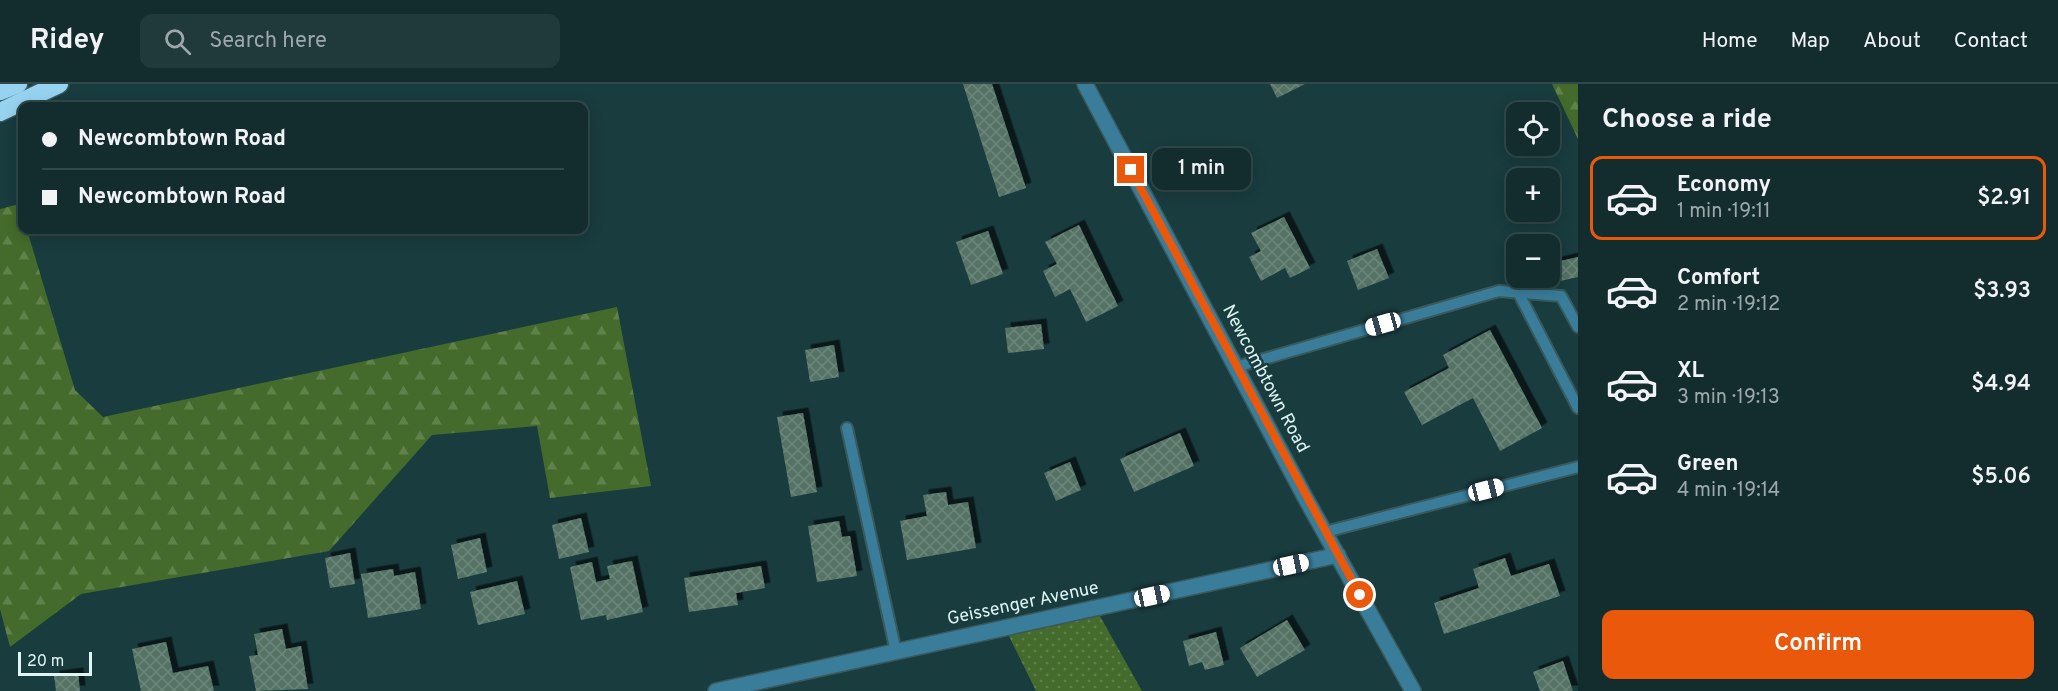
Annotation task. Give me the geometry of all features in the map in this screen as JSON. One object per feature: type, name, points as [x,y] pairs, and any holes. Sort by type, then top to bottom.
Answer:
[{"type":"highway","points":[[0,91],[18,84]]},
{"type":"highway","points":[[21,102],[59,84]]},
{"type":"highway","points":[[0,112],[18,103]]},
{"type":"street","name":"Newcombtown Road","points":[[1085,84],[1236,368],[1413,691]]},
{"type":"street","name":"Geissenger Avenue","points":[[716,691],[1338,555]]},
{"type":"lane","points":[[1236,368],[1499,291],[1561,296],[1578,327]]},
{"type":"lane","points":[[1518,292],[1578,408]]},
{"type":"lane","points":[[847,428],[896,652]]},
{"type":"lane","points":[[1325,531],[1578,467]]},
{"type":"green space","points":[[1552,84],[1578,84],[1578,139]]},
{"type":"green space","points":[[18,204],[18,234],[28,234],[75,390],[103,417],[617,307],[651,486],[550,498],[537,426],[432,435],[329,551],[81,594],[10,647],[0,609],[0,209]]},
{"type":"green space","points":[[1096,609],[1142,691],[1036,691],[1005,628]]},
{"type":"building","points":[[963,84],[992,84],[1026,188],[999,197]]},
{"type":"building","points":[[1270,84],[1305,84],[1277,98]]},
{"type":"building","points":[[1284,217],[1310,268],[1290,278],[1285,268],[1261,281],[1249,257],[1261,251],[1251,233]]},
{"type":"building","points":[[1079,225],[1118,306],[1086,322],[1070,289],[1055,297],[1043,271],[1057,264],[1045,242]]},
{"type":"building","points":[[988,231],[1003,274],[971,285],[956,242]]},
{"type":"building","points":[[1377,249],[1389,278],[1358,290],[1347,261]]},
{"type":"building","points":[[1578,257],[1578,277],[1560,281],[1560,261]]},
{"type":"building","points":[[1041,324],[1044,349],[1008,353],[1005,328]]},
{"type":"building","points":[[1490,330],[1542,428],[1500,451],[1473,398],[1422,425],[1404,392],[1449,368],[1443,355]]},
{"type":"building","points":[[834,345],[839,377],[810,382],[805,350]]},
{"type":"building","points":[[803,413],[817,492],[791,497],[777,417]]},
{"type":"building","points":[[1180,433],[1194,466],[1134,492],[1120,459]]},
{"type":"building","points":[[1070,462],[1081,490],[1056,501],[1044,473]]},
{"type":"building","points":[[946,492],[948,505],[968,502],[976,548],[907,560],[900,521],[927,516],[923,495]]},
{"type":"building","points":[[581,518],[589,552],[559,559],[552,525]]},
{"type":"building","points":[[839,521],[842,537],[850,536],[857,576],[817,582],[808,526]]},
{"type":"building","points":[[480,538],[487,572],[458,579],[451,545]]},
{"type":"building","points":[[350,553],[355,584],[330,588],[325,558]]},
{"type":"building","points":[[1505,558],[1511,576],[1549,564],[1560,596],[1444,634],[1434,603],[1479,588],[1473,569]]},
{"type":"building","points":[[632,561],[643,612],[607,620],[606,615],[581,620],[570,567],[592,562],[596,582],[610,579],[607,566]]},
{"type":"building","points":[[761,566],[765,588],[736,593],[738,605],[689,612],[684,578]]},
{"type":"building","points":[[393,569],[394,576],[415,572],[421,609],[368,618],[361,574]]},
{"type":"building","points":[[517,581],[525,614],[478,625],[470,592]]},
{"type":"building","points":[[1287,620],[1305,650],[1257,677],[1240,648]]},
{"type":"building","points":[[282,629],[286,649],[301,646],[308,689],[256,691],[249,656],[258,655],[254,634]]},
{"type":"building","points":[[1216,632],[1224,665],[1205,670],[1202,662],[1189,666],[1183,641]]},
{"type":"building","points":[[166,642],[173,673],[208,666],[214,691],[141,691],[132,649]]},
{"type":"building","points":[[1563,661],[1573,691],[1540,691],[1533,672]]},
{"type":"building","points":[[78,673],[80,691],[56,691],[54,676]]},
{"type":"route","points":[[1131,170],[1306,499],[1360,595]]}]
